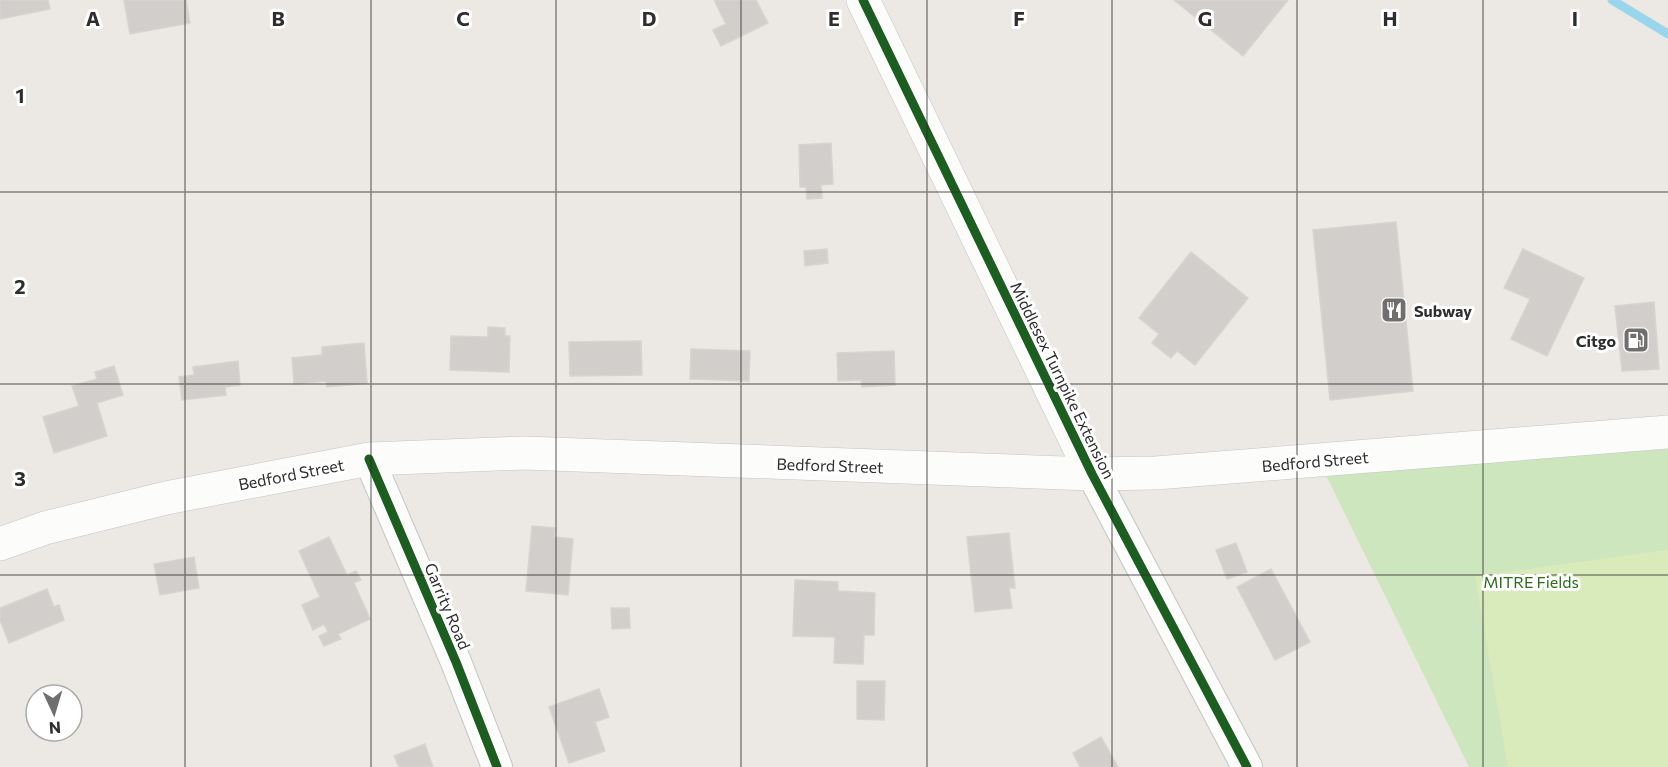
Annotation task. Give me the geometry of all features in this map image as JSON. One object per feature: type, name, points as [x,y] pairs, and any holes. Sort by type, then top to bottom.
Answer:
[{"type":"main road","name":"Middlesex Turnpike Extension","points":[[863,0],[1092,474]]},
{"type":"main road","name":"Bedford Street","points":[[0,544],[45,528],[166,498],[369,459],[524,453],[1092,474],[1156,473],[1668,432]]},
{"type":"street","name":"Garrity Road","points":[[369,459],[456,662],[496,767]]},
{"type":"street","name":"Middlesex Turnpike Extension","points":[[1092,474],[1247,767]]},
{"type":"green space","name":"MITRE Fields","points":[[1668,432],[1668,767],[1469,767],[1319,461]]},
{"type":"green space","points":[[1668,550],[1668,767],[1508,767],[1475,576]]},
{"type":"building","points":[[0,0],[48,0],[50,9],[0,19]]},
{"type":"building","points":[[124,0],[186,0],[190,23],[130,34]]},
{"type":"building","points":[[714,0],[756,0],[768,23],[721,46],[713,30],[726,24]]},
{"type":"building","points":[[1174,0],[1288,0],[1243,56]]},
{"type":"building","points":[[831,143],[833,184],[821,185],[822,198],[807,199],[806,187],[800,187],[799,145]]},
{"type":"building","points":[[1396,222],[1413,391],[1330,400],[1313,230]]},
{"type":"building","points":[[827,249],[828,263],[805,266],[804,251]]},
{"type":"building","points":[[1523,249],[1584,278],[1547,356],[1511,339],[1530,299],[1504,288]]},
{"type":"building","points":[[1191,252],[1248,298],[1195,365],[1177,351],[1171,358],[1152,343],[1159,334],[1139,318]]},
{"type":"building","points":[[1654,302],[1659,369],[1622,371],[1615,306]]},
{"type":"building","points":[[488,327],[505,328],[505,336],[510,336],[509,372],[450,370],[451,336],[488,337]]},
{"type":"building","points":[[641,341],[642,375],[570,376],[569,342]]},
{"type":"building","points":[[364,343],[367,383],[327,387],[326,381],[294,384],[292,358],[322,355],[322,347]]},
{"type":"building","points":[[691,349],[750,351],[749,381],[690,379]]},
{"type":"building","points":[[894,351],[895,385],[862,387],[861,380],[838,381],[837,353]]},
{"type":"building","points":[[238,361],[240,385],[225,387],[226,395],[182,400],[179,377],[194,375],[193,367]]},
{"type":"building","points":[[114,366],[123,395],[97,403],[107,436],[54,453],[43,417],[79,406],[72,386],[97,379],[95,372]]},
{"type":"building","points":[[532,526],[555,528],[554,537],[573,539],[568,595],[526,591]]},
{"type":"building","points":[[1009,533],[1015,588],[1009,588],[1012,608],[975,612],[967,537]]},
{"type":"building","points":[[329,537],[347,575],[356,571],[361,580],[354,583],[370,619],[338,634],[341,639],[324,646],[319,636],[328,632],[324,624],[313,630],[302,605],[320,597],[299,551]]},
{"type":"building","points":[[1236,543],[1247,572],[1227,579],[1216,550]]},
{"type":"building","points":[[194,557],[199,588],[160,595],[154,564]]},
{"type":"building","points":[[1271,569],[1310,642],[1275,660],[1237,587]]},
{"type":"building","points":[[795,580],[838,582],[838,591],[875,593],[874,635],[864,635],[863,664],[834,663],[835,637],[793,636]]},
{"type":"building","points":[[47,589],[54,607],[59,605],[64,620],[9,643],[0,620],[0,608]]},
{"type":"building","points":[[611,608],[629,608],[630,628],[612,629]]},
{"type":"building","points":[[857,681],[885,681],[884,720],[857,719]]},
{"type":"building","points":[[599,689],[609,717],[595,722],[605,751],[569,763],[549,707]]},
{"type":"building","points":[[1101,737],[1118,767],[1080,767],[1073,753]]},
{"type":"building","points":[[425,744],[433,767],[399,767],[394,756]]},
{"type":"waterway","points":[[1612,0],[1668,34]]},
{"type":"cycle path","points":[[863,0],[1092,474],[1247,767]]},
{"type":"cycle path","points":[[369,459],[456,662],[497,767]]},
{"type":"place","name":"Subway","points":[[1394,310]]},
{"type":"place","name":"Citgo","points":[[1636,340]]}]
